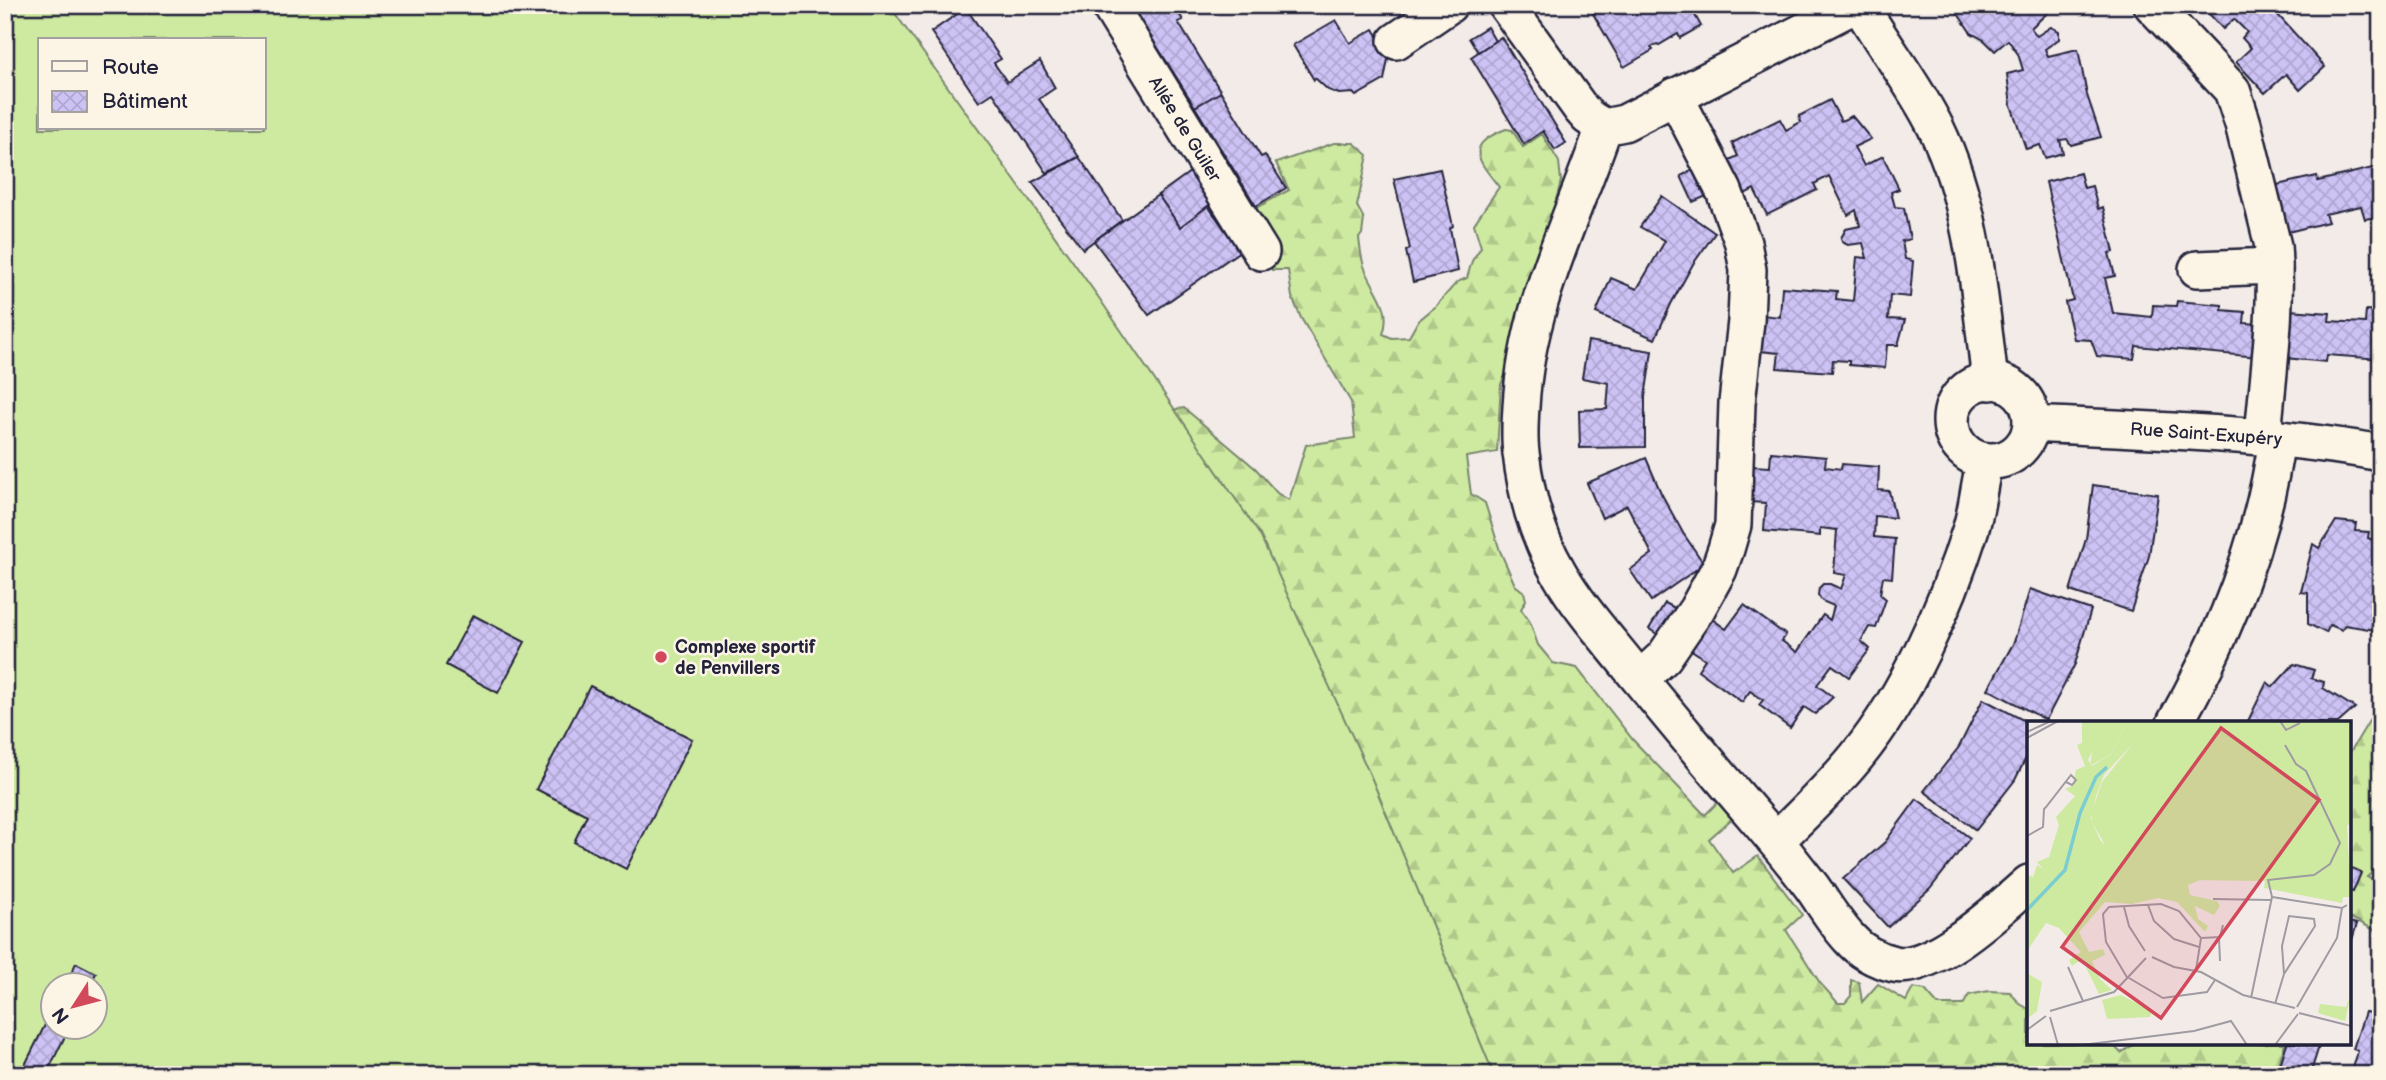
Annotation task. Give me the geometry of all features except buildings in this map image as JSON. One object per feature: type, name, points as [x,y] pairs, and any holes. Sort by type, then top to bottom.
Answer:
[{"type":"street","name":"Allée de Guiler","points":[[1109,5],[1261,252]]},
{"type":"street","points":[[1396,41],[1449,5]]},
{"type":"street","points":[[1506,5],[1581,109],[1604,127],[1624,123],[1855,5]]},
{"type":"street","points":[[1860,5],[1929,117],[1951,167],[1970,235],[1990,382]]},
{"type":"street","points":[[2152,5],[2232,90],[2273,246],[2274,266],[2271,482],[2245,569],[2211,655],[2176,721]]},
{"type":"street","points":[[1640,679],[1664,657],[1697,609],[1719,569],[1726,549],[1733,525],[1737,403],[1746,321],[1748,270],[1743,243],[1724,191],[1675,96]]},
{"type":"street","points":[[1604,127],[1556,251],[1528,343],[1522,387],[1520,450],[1532,511],[1550,557],[1572,594],[1776,841],[1850,940],[1872,956],[1896,965],[1917,963],[1941,952],[1968,934],[2027,885]]},
{"type":"street","points":[[2197,269],[2274,266]]},
{"type":"street","points":[[2000,382],[2019,392],[2030,411],[2031,424],[2025,443],[2017,452],[2007,458],[1984,461],[1962,448],[1955,438],[1952,412],[1965,391],[1976,384],[2000,382]]},
{"type":"street","name":"Rue Saint-Exupéry","points":[[2031,424],[2270,437],[2381,453]]},
{"type":"street","points":[[1776,841],[1857,756],[1893,705],[1924,645],[1952,579],[1972,525],[1984,461]]},
{"type":"green space","name":"Complexe sportif de Penvillers","points":[[5,5],[889,5],[1099,298],[1260,535],[1372,779],[1494,1075],[5,1075]]},
{"type":"green space","points":[[1506,129],[1512,130],[1523,147],[1542,134],[1559,162],[1561,181],[1515,357],[1501,384],[1497,452],[1466,457],[1471,494],[1485,503],[1500,551],[1515,585],[1524,592],[1526,600],[1521,609],[1530,622],[1538,645],[1553,663],[1577,668],[1633,740],[1705,815],[1721,799],[1735,816],[1709,839],[1733,873],[1758,856],[1802,915],[1786,930],[1820,983],[1838,1003],[1845,1003],[1851,996],[1851,980],[1859,982],[1862,1002],[1878,984],[1906,1001],[1913,988],[1925,990],[1938,1005],[1963,1005],[1969,995],[1989,991],[2010,992],[2027,1008],[2027,1045],[2113,1045],[2121,1053],[2133,1045],[2284,1045],[2276,1075],[1406,1075],[1152,413],[1184,408],[1256,469],[1277,493],[1289,500],[1306,445],[1355,438],[1351,402],[1301,318],[1292,297],[1288,270],[1272,270],[1269,253],[1252,210],[1289,190],[1276,163],[1334,143],[1354,143],[1368,155],[1357,206],[1364,219],[1359,238],[1362,259],[1384,307],[1386,315],[1383,334],[1392,338],[1409,337],[1418,321],[1435,307],[1457,282],[1467,278],[1472,261],[1481,247],[1474,224],[1499,187],[1478,153],[1484,141]]},
{"type":"green space","points":[[2381,701],[2381,865],[2367,877],[2381,884],[2381,932],[2351,919],[2351,751]]},
{"type":"place","name":"Complexe sportif de Penvillers","points":[[661,657]]}]
